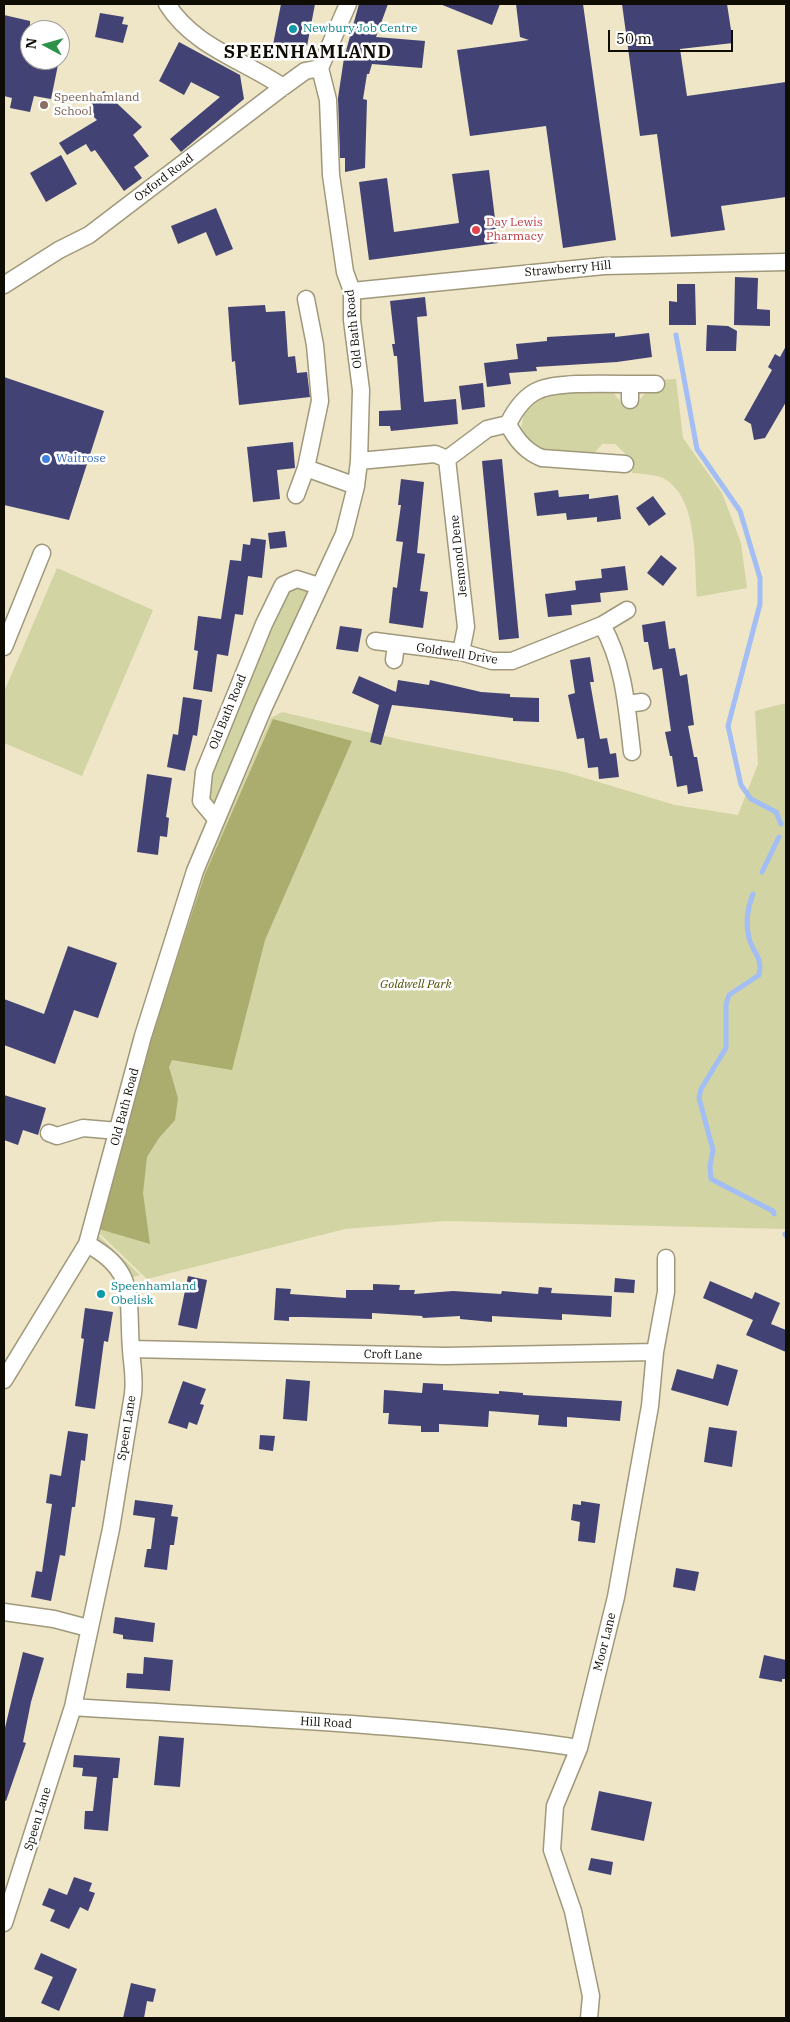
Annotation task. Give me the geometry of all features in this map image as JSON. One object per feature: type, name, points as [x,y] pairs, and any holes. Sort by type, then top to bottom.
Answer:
[{"type":"street","points":[[167,4],[193,34],[224,55],[262,73],[282,87]]},
{"type":"street","points":[[320,68],[348,4]]},
{"type":"street","name":"Oxford Road","points":[[4,285],[59,250],[89,235],[282,87],[305,72],[320,68]]},
{"type":"street","name":"Old Bath Road","points":[[4,1380],[87,1244],[167,958],[195,871],[264,707],[344,534],[356,486],[359,461],[361,390],[352,320],[352,291],[345,272],[331,175],[328,100],[320,68]]},
{"type":"street","name":"Strawberry Hill","points":[[352,291],[604,266],[786,262]]},
{"type":"street","points":[[296,495],[306,468],[320,401],[315,345],[306,299]]},
{"type":"street","points":[[359,461],[435,454],[447,459],[487,429],[508,424],[517,408],[538,390],[568,386],[630,393],[656,384]]},
{"type":"street","points":[[508,424],[514,436],[530,453],[542,458],[615,458]]},
{"type":"street","name":"Jesmond Dene","points":[[447,459],[466,627],[460,652]]},
{"type":"street","points":[[306,468],[356,486]]},
{"type":"street","points":[[4,647],[42,553]]},
{"type":"street","name":"Old Bath Road","points":[[216,819],[201,801],[204,772],[264,624],[283,585],[297,579],[320,586]]},
{"type":"street","name":"Goldwell Drive","points":[[375,641],[395,653],[460,652],[492,661],[512,661],[602,625],[627,610]]},
{"type":"street","points":[[602,625],[615,650],[634,703],[632,752]]},
{"type":"street","points":[[48,1132],[57,1136],[83,1128],[118,1131]]},
{"type":"street","name":"Speen Lane","points":[[4,1922],[73,1708],[88,1628],[111,1529],[133,1394],[135,1375],[130,1349],[130,1320],[126,1280],[116,1264],[87,1244]]},
{"type":"street","name":"Moor Lane","points":[[589,2018],[591,1996],[573,1911],[552,1850],[555,1806],[579,1748],[616,1597],[650,1406],[655,1352],[666,1292],[666,1258]]},
{"type":"street","name":"Croft Lane","points":[[130,1349],[444,1356],[655,1352]]},
{"type":"street","points":[[4,1612],[54,1619],[88,1628]]},
{"type":"street","name":"Hill Road","points":[[73,1708],[390,1726],[498,1736],[579,1748]]},
{"type":"green space","points":[[676,379],[683,438],[722,493],[741,543],[747,588],[697,597],[692,532],[689,515],[683,500],[675,487],[663,478],[632,473],[631,459],[615,444],[602,444],[593,455],[543,453],[527,443],[521,429],[524,414],[535,401],[556,393],[612,391],[623,405],[635,405],[647,391],[661,391],[660,380]]},
{"type":"green space","points":[[57,568],[153,610],[82,776],[4,743],[4,692]]},
{"type":"green space","points":[[284,585],[318,587],[217,818],[202,787]]},
{"type":"green space","name":"Goldwell Park","points":[[786,703],[786,1229],[445,1221],[345,1229],[147,1279],[98,1232],[149,1039],[203,874],[271,718],[282,712],[402,740],[565,772],[675,805],[738,815],[758,764],[755,711]]},
{"type":"green space","points":[[273,719],[352,741],[265,940],[232,1070],[172,1060],[169,1067],[178,1098],[175,1120],[159,1138],[147,1157],[143,1193],[150,1244],[99,1229],[156,1023],[205,874]]},
{"type":"green space","points":[[95,1232],[140,1275],[126,1279],[89,1243]]},
{"type":"building","name":"Newbury Job Centre","points":[[281,4],[315,4],[307,46],[301,45],[298,55],[272,50]]},
{"type":"building","points":[[359,4],[388,4],[376,37],[425,41],[422,68],[372,64],[369,74],[367,74],[363,99],[367,100],[365,168],[345,172],[345,158],[340,158],[338,98],[344,58]]},
{"type":"building","points":[[440,4],[500,4],[492,25]]},
{"type":"building","points":[[516,4],[583,4],[616,240],[563,248],[546,126],[470,136],[457,50],[529,40],[520,37]]},
{"type":"building","points":[[622,4],[727,4],[733,43],[680,49],[687,96],[786,82],[786,197],[721,206],[725,230],[671,237],[657,134],[640,136]]},
{"type":"building","points":[[100,13],[124,17],[122,24],[128,25],[123,43],[95,37]]},
{"type":"building","points":[[4,15],[26,20],[20,20],[20,70],[57,70],[51,99],[34,96],[30,112],[10,108],[12,98],[4,96]]},
{"type":"building","points":[[179,42],[240,75],[244,99],[181,152],[170,139],[220,97],[191,82],[184,95],[159,81]]},
{"type":"building","points":[[104,91],[142,127],[133,135],[149,156],[134,167],[142,178],[124,191],[95,150],[91,152],[86,144],[67,155],[59,143],[97,120],[86,109]]},
{"type":"building","points":[[61,155],[77,184],[46,202],[30,173]]},
{"type":"building","points":[[489,170],[498,243],[369,260],[359,182],[387,178],[394,232],[459,223],[452,174]]},
{"type":"building","points":[[216,208],[233,249],[216,256],[206,232],[178,244],[171,226]]},
{"type":"building","points":[[735,277],[758,278],[757,309],[770,310],[770,326],[734,325]]},
{"type":"building","points":[[677,284],[695,284],[696,325],[669,325],[669,301],[677,302]]},
{"type":"building","points":[[425,297],[427,316],[417,317],[424,402],[456,399],[458,424],[391,431],[390,426],[379,426],[379,411],[401,410],[397,356],[394,356],[392,344],[395,344],[390,301]]},
{"type":"building","points":[[265,305],[266,312],[285,311],[288,357],[295,356],[297,373],[307,372],[310,397],[239,405],[235,361],[232,362],[228,307]]},
{"type":"building","points":[[707,325],[728,326],[737,331],[736,351],[706,351]]},
{"type":"building","points":[[615,333],[615,337],[649,333],[652,357],[617,362],[536,367],[537,371],[509,373],[511,384],[487,387],[484,363],[518,359],[516,344],[547,341],[547,337]]},
{"type":"building","points":[[786,346],[786,402],[765,438],[754,440],[751,424],[744,420],[772,370],[768,367],[775,354],[780,357]]},
{"type":"building","name":"Waitrose","points":[[4,377],[104,411],[69,520],[4,505]]},
{"type":"building","points":[[483,383],[485,407],[462,410],[459,386]]},
{"type":"building","points":[[293,442],[295,468],[277,470],[280,499],[253,502],[247,447]]},
{"type":"building","points":[[502,459],[519,638],[499,640],[482,461]]},
{"type":"building","points":[[401,479],[424,482],[417,553],[425,554],[420,591],[428,592],[423,628],[389,623],[393,587],[397,588],[403,542],[396,541],[401,505],[398,505]]},
{"type":"building","points":[[558,490],[559,497],[589,494],[589,499],[618,495],[621,519],[597,522],[597,517],[567,520],[566,513],[537,516],[534,493]]},
{"type":"building","points":[[653,496],[666,514],[649,526],[636,508]]},
{"type":"building","points":[[285,531],[287,547],[270,549],[268,533]]},
{"type":"building","points":[[251,538],[266,540],[262,578],[248,576],[243,615],[235,614],[228,656],[217,654],[212,692],[193,689],[198,651],[194,650],[198,616],[221,619],[230,560],[241,561],[243,544],[250,545]]},
{"type":"building","points":[[661,555],[677,568],[663,586],[647,573]]},
{"type":"building","points":[[625,566],[628,590],[600,593],[601,602],[571,605],[572,615],[548,617],[545,594],[576,590],[575,581],[602,578],[601,569]]},
{"type":"building","points":[[665,621],[669,649],[675,648],[680,676],[687,674],[694,725],[688,726],[694,757],[697,757],[703,791],[688,794],[687,785],[677,787],[672,756],[670,756],[665,732],[671,731],[662,668],[653,670],[648,642],[644,642],[642,625]]},
{"type":"building","points":[[340,626],[362,629],[358,652],[336,649]]},
{"type":"building","points":[[590,657],[594,682],[590,682],[600,739],[607,738],[610,754],[616,753],[619,777],[599,779],[598,767],[588,768],[584,738],[577,739],[568,695],[575,693],[570,660]]},
{"type":"building","points":[[359,676],[396,692],[398,680],[429,685],[430,680],[481,692],[510,694],[510,697],[539,698],[539,722],[513,721],[513,718],[392,705],[381,745],[370,742],[379,705],[352,693]]},
{"type":"building","points":[[183,697],[202,700],[197,736],[193,735],[185,771],[167,767],[173,734],[178,735]]},
{"type":"building","points":[[147,774],[172,778],[166,817],[169,818],[167,837],[160,836],[158,855],[137,852]]},
{"type":"building","points":[[68,946],[117,963],[98,1018],[74,1010],[55,1064],[4,1045],[4,999],[44,1014]]},
{"type":"building","points":[[4,1095],[46,1108],[38,1135],[23,1130],[18,1145],[4,1140]]},
{"type":"building","points":[[188,1276],[207,1280],[197,1329],[178,1325]]},
{"type":"building","points":[[615,1278],[635,1280],[634,1293],[614,1292]]},
{"type":"building","points":[[710,1281],[752,1299],[755,1292],[780,1303],[771,1324],[786,1330],[786,1352],[746,1335],[753,1320],[703,1298]]},
{"type":"building","points":[[373,1284],[400,1285],[399,1290],[415,1290],[414,1294],[453,1291],[501,1294],[502,1291],[538,1294],[539,1287],[552,1288],[551,1293],[612,1296],[611,1317],[562,1314],[562,1320],[492,1316],[492,1322],[460,1319],[460,1316],[423,1318],[422,1316],[372,1313],[372,1319],[289,1317],[289,1321],[274,1320],[276,1288],[291,1289],[290,1294],[346,1298],[346,1290],[373,1290]]},
{"type":"building","points":[[85,1308],[113,1312],[108,1342],[104,1341],[95,1409],[75,1406],[84,1339],[81,1338]]},
{"type":"building","points":[[717,1364],[738,1370],[728,1406],[671,1390],[677,1369],[713,1379]]},
{"type":"building","points":[[286,1379],[310,1381],[307,1421],[283,1419]]},
{"type":"building","points":[[183,1381],[206,1389],[200,1404],[204,1405],[197,1425],[189,1422],[187,1429],[168,1423]]},
{"type":"building","points":[[423,1383],[443,1384],[443,1390],[499,1394],[499,1391],[523,1393],[523,1395],[622,1401],[620,1421],[567,1417],[567,1427],[538,1425],[539,1415],[489,1411],[488,1427],[439,1424],[439,1432],[421,1432],[421,1426],[388,1424],[389,1413],[383,1413],[384,1390],[422,1393]]},
{"type":"building","points":[[709,1427],[737,1431],[732,1467],[704,1462]]},
{"type":"building","points":[[68,1431],[88,1434],[85,1461],[81,1460],[75,1507],[72,1507],[65,1556],[60,1555],[51,1601],[31,1597],[36,1571],[42,1572],[52,1504],[46,1503],[50,1474],[61,1476]]},
{"type":"building","points":[[260,1435],[275,1436],[273,1451],[259,1449]]},
{"type":"building","points":[[135,1500],[173,1505],[171,1516],[178,1517],[174,1545],[170,1545],[167,1570],[144,1567],[147,1549],[151,1549],[155,1518],[133,1515]]},
{"type":"building","points":[[581,1501],[600,1504],[595,1543],[578,1541],[580,1522],[571,1520],[573,1504],[581,1505]]},
{"type":"building","points":[[676,1568],[699,1572],[695,1591],[673,1587]]},
{"type":"building","points":[[115,1617],[155,1623],[153,1642],[123,1639],[123,1635],[113,1633]]},
{"type":"building","points":[[23,1652],[44,1658],[31,1702],[23,1742],[26,1743],[6,1801],[4,1800],[4,1732]]},
{"type":"building","points":[[764,1655],[786,1660],[786,1679],[782,1679],[782,1682],[759,1678]]},
{"type":"building","points":[[144,1657],[173,1660],[170,1691],[126,1688],[127,1673],[143,1674]]},
{"type":"building","points":[[159,1736],[184,1738],[180,1787],[154,1785]]},
{"type":"building","points":[[74,1755],[120,1758],[118,1778],[113,1778],[108,1831],[84,1829],[85,1811],[93,1811],[97,1777],[82,1776],[83,1768],[73,1767]]},
{"type":"building","points":[[599,1791],[652,1802],[644,1841],[591,1830]]},
{"type":"building","points":[[591,1858],[613,1862],[611,1875],[588,1870]]},
{"type":"building","points":[[74,1877],[92,1883],[89,1891],[95,1893],[88,1911],[80,1907],[69,1929],[50,1921],[55,1910],[42,1905],[49,1888],[67,1895]]},
{"type":"building","points":[[41,1953],[77,1969],[59,2011],[41,2003],[53,1977],[34,1969]]},
{"type":"building","points":[[131,1983],[156,1989],[153,2002],[147,2001],[144,2018],[123,2018]]},
{"type":"waterway","points":[[676,335],[697,449],[740,511],[760,578],[760,604],[728,726],[741,785],[751,799],[776,812],[781,824]]},
{"type":"waterway","points":[[762,872],[779,837]]},
{"type":"waterway","points":[[753,894],[748,910],[747,926],[749,938],[760,963],[759,975],[729,995],[726,1005],[726,1048],[701,1089],[699,1098],[713,1150],[710,1166],[711,1179],[773,1211],[774,1214]]},
{"type":"place","name":"Newbury Job Centre","points":[[293,29]]},
{"type":"place","name":"Speenhamland School","points":[[44,105]]},
{"type":"place","name":"Day Lewis Pharmacy","points":[[476,230]]},
{"type":"place","name":"Waitrose","points":[[46,459]]},
{"type":"place","name":"Speenhamland Obelisk","points":[[101,1294]]},
{"type":"district","name":"SPEENHAMLAND","points":[[308,53]]}]
